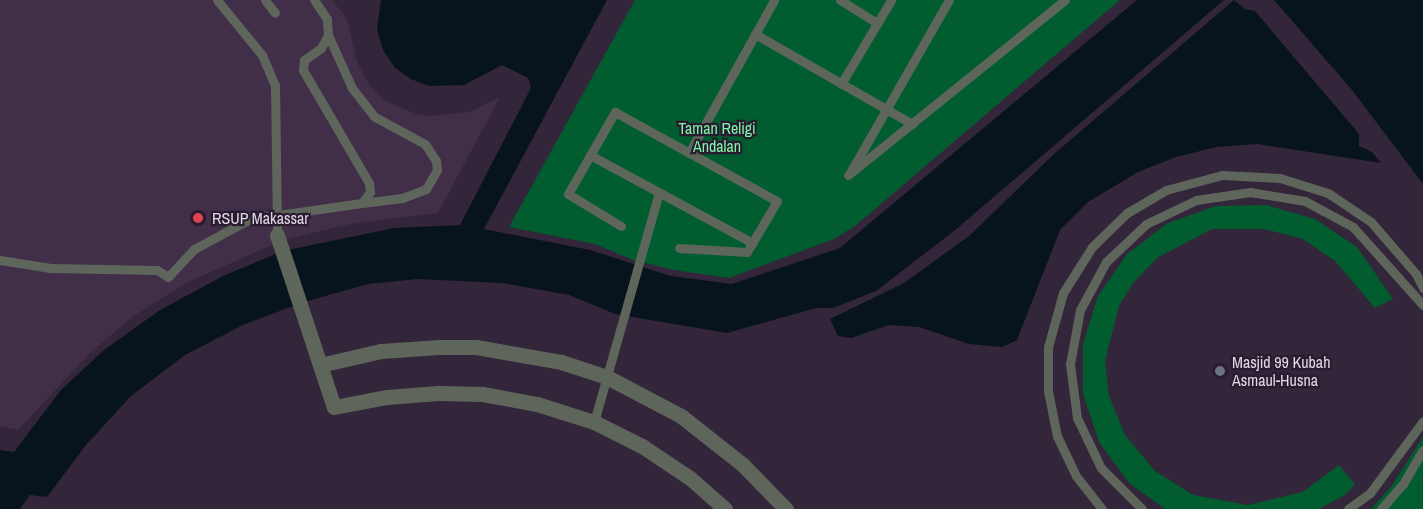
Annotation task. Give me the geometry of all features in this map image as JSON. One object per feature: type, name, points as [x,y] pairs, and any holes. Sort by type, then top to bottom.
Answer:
[{"type":"street","points":[[278,236],[334,407],[387,397],[471,394],[537,404],[594,422],[642,446],[690,478],[725,509]]},
{"type":"street","points":[[320,365],[381,351],[476,347],[561,362],[607,376],[642,393],[711,438],[786,509]]},
{"type":"lane","points":[[217,0],[261,55],[276,85],[274,213],[278,236]]},
{"type":"lane","points":[[265,0],[275,13]]},
{"type":"lane","points":[[0,260],[50,268],[157,270],[168,277],[194,249],[218,234],[250,219],[274,213],[402,198],[426,189],[437,170],[436,161],[425,144],[375,117],[352,88],[328,34],[327,19],[314,0]]},
{"type":"lane","points":[[689,153],[774,0]]},
{"type":"lane","points":[[840,0],[877,22]]},
{"type":"lane","points":[[842,84],[891,0]]},
{"type":"lane","points":[[949,0],[848,175],[1065,0]]},
{"type":"lane","points":[[328,34],[321,48],[304,60],[303,70],[369,183],[370,192],[362,203]]},
{"type":"lane","points":[[755,34],[912,124]]},
{"type":"lane","points":[[621,226],[568,194],[615,112],[777,201],[747,252],[679,248]]},
{"type":"lane","points":[[590,155],[753,243]]},
{"type":"lane","points":[[1102,509],[1076,476],[1057,436],[1048,391],[1048,347],[1063,293],[1092,247],[1127,213],[1166,190],[1222,175],[1280,178],[1328,193],[1371,222],[1416,274],[1423,288]]},
{"type":"lane","points":[[594,422],[659,192]]},
{"type":"lane","points":[[1142,509],[1101,468],[1077,418],[1070,364],[1080,310],[1106,262],[1146,224],[1196,200],[1250,192],[1305,201],[1353,227],[1388,263],[1420,303],[1423,314]]},
{"type":"lane","points":[[1348,509],[1370,493],[1423,421]]},
{"type":"lane","points":[[1382,509],[1404,484],[1423,450]]},
{"type":"shaded area","name":"RSUP Makassar","points":[[0,0],[332,0],[347,19],[357,62],[369,85],[385,101],[419,115],[430,116],[470,112],[500,97],[438,213],[355,223],[283,240],[186,283],[132,317],[91,352],[18,430],[0,426]]},
{"type":"shaded area","points":[[381,0],[607,0],[484,229],[590,250],[671,276],[732,284],[840,248],[1137,0],[1224,0],[954,231],[876,291],[833,308],[816,308],[727,333],[615,314],[569,295],[503,283],[418,279],[368,284],[301,303],[245,324],[185,355],[131,396],[86,445],[47,497],[30,495],[20,509],[0,509],[0,450],[14,452],[61,390],[104,350],[160,310],[225,275],[283,251],[394,228],[460,225],[531,88],[528,78],[502,65],[464,85],[429,86],[411,79],[395,68],[383,50],[377,29]]},
{"type":"shaded area","points":[[1234,0],[1245,9],[1255,11],[1359,134],[1359,146],[1372,152],[1381,163],[1257,144],[1217,147],[1176,157],[1138,172],[1088,202],[1060,230],[1017,340],[1002,347],[969,344],[919,327],[889,325],[851,338],[838,336],[830,319],[904,283],[969,236],[1054,154]]},
{"type":"shaded area","points":[[1274,0],[1423,0],[1423,184],[1352,90]]},
{"type":"green space","name":"Taman Religi Andalan","points":[[635,0],[1120,0],[855,226],[834,239],[729,278],[674,270],[633,260],[595,244],[509,227]]},
{"type":"green space","points":[[1266,205],[1315,219],[1357,247],[1393,299],[1375,308],[1335,261],[1303,239],[1264,229],[1212,229],[1157,258],[1133,283],[1119,306],[1105,361],[1109,396],[1125,435],[1155,471],[1193,495],[1248,505],[1303,492],[1339,465],[1355,484],[1345,495],[1319,509],[1165,509],[1129,483],[1099,442],[1083,394],[1083,344],[1098,296],[1127,254],[1168,223],[1216,206]]},
{"type":"green space","points":[[1423,437],[1423,509],[1371,509],[1391,487]]},
{"type":"place","name":"RSUP Makassar","points":[[198,218]]},
{"type":"place","name":"Masjid 99 Kubah Asmaul-Husna","points":[[1220,371]]}]
